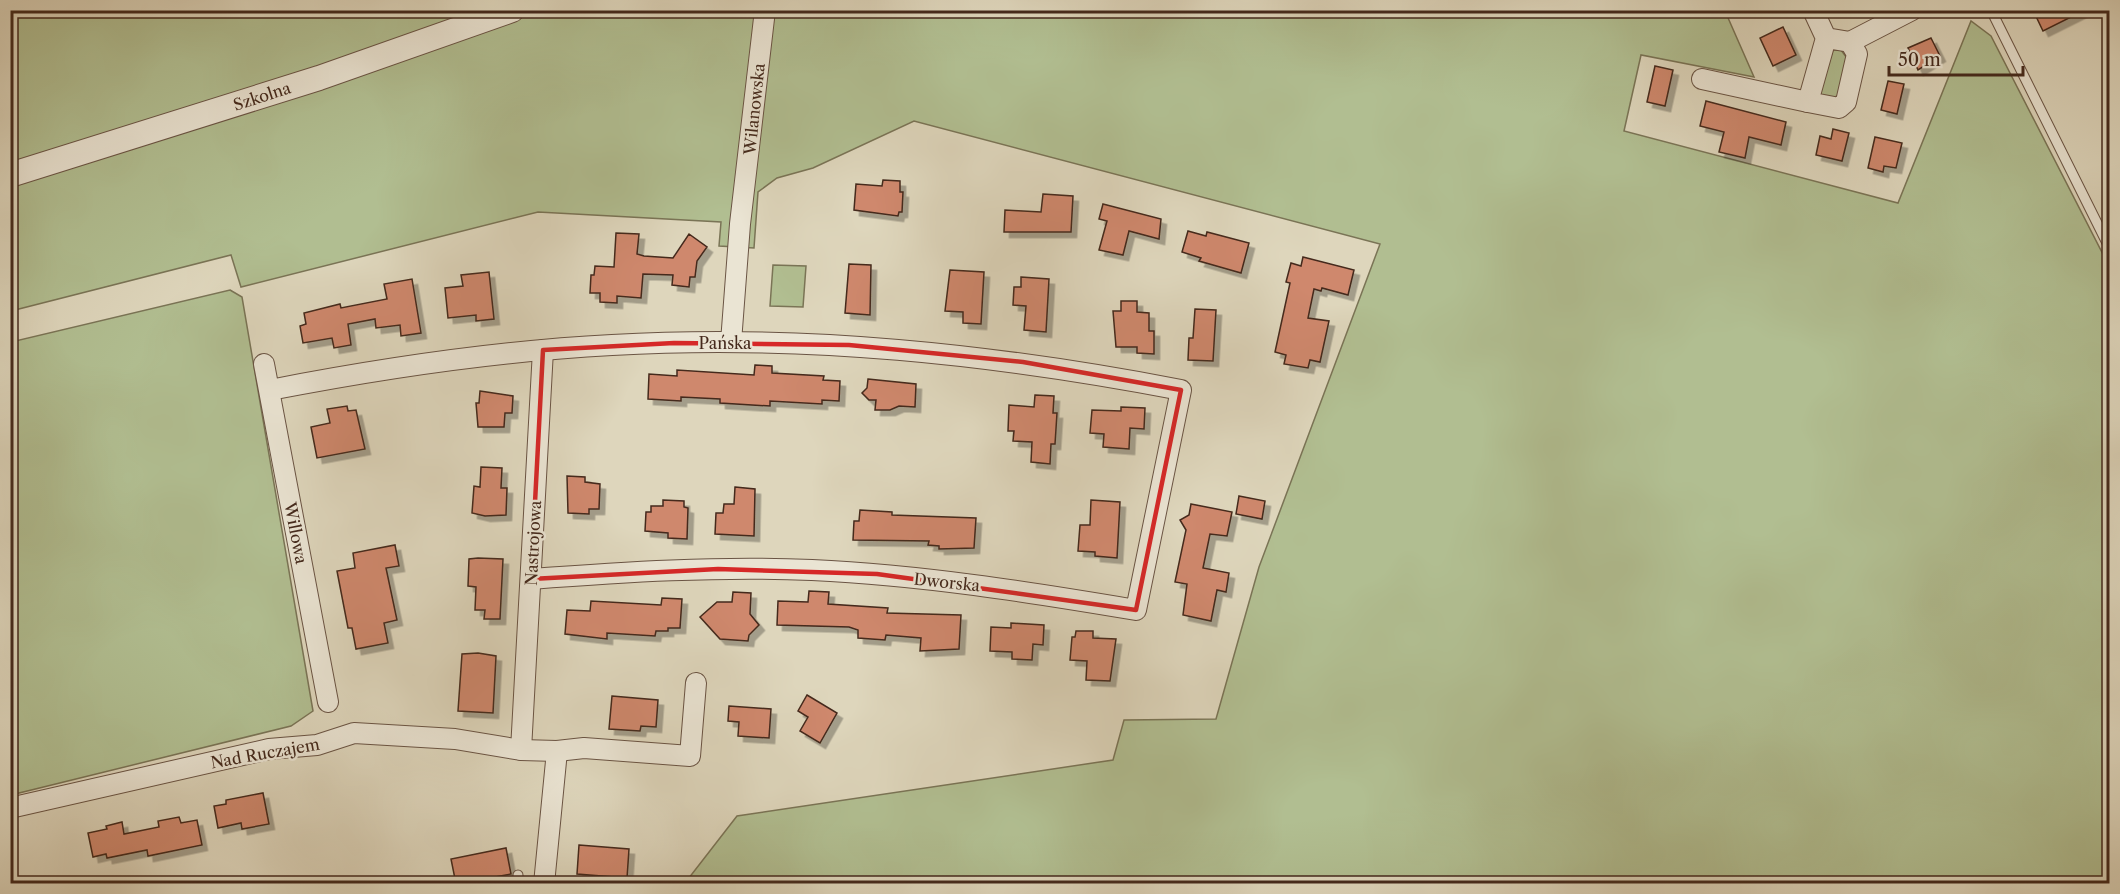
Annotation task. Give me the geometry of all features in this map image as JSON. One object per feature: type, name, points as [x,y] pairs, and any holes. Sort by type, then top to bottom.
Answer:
[{"type":"street","name":"Szkolna","points":[[10,176],[319,78],[512,10]]},
{"type":"street","name":"Wilanowska","points":[[731,342],[742,207],[765,10]]},
{"type":"street","points":[[1808,102],[1826,38],[1813,10]]},
{"type":"street","points":[[1826,38],[1850,42],[1912,10]]},
{"type":"street","points":[[1702,79],[1839,108],[1846,102],[1857,54],[1850,42]]},
{"type":"street","name":"Pańska","points":[[270,390],[417,364],[543,350],[612,345],[731,342],[849,345],[970,356],[1181,390]]},
{"type":"street","name":"Nastrojowa","points":[[521,743],[543,350]]},
{"type":"street","name":"Willowa","points":[[264,364],[328,702]]},
{"type":"street","name":"Dworska","points":[[531,579],[669,570],[812,570],[937,580],[1136,610],[1181,390]]},
{"type":"street","name":"Nad Ruczajem","points":[[10,808],[269,749],[317,745],[354,733],[521,743],[557,751],[584,748],[690,756],[696,683]]},
{"type":"street","points":[[544,884],[557,751]]},
{"type":"lane","points":[[1991,10],[2109,249]]},
{"type":"highlighted area","points":[[674,343],[849,345],[1023,362],[1181,390],[1136,610],[877,574],[718,569],[531,579],[543,350]]},
{"type":"green space","points":[[11,11],[1725,11],[1754,77],[1641,55],[1624,131],[1898,203],[1971,21],[1991,36],[2109,266],[2109,883],[685,883],[737,816],[1113,760],[1124,720],[1216,719],[1259,567],[1380,244],[914,121],[813,168],[777,178],[758,192],[754,248],[719,246],[721,222],[538,212],[241,287],[231,255],[11,311]]},
{"type":"green space","points":[[1833,50],[1841,50],[1847,58],[1838,95],[1832,99],[1822,96],[1820,90]]},
{"type":"green space","points":[[773,265],[806,266],[803,307],[770,306]]},
{"type":"green space","points":[[230,290],[242,297],[313,711],[291,726],[11,795],[11,342]]},
{"type":"building","points":[[2033,10],[2085,10],[2043,31]]},
{"type":"building","points":[[1783,27],[1796,55],[1773,66],[1760,38]]},
{"type":"building","points":[[1931,38],[1940,56],[1918,70],[1908,48]]},
{"type":"building","points":[[1655,66],[1673,70],[1665,106],[1647,102]]},
{"type":"building","points":[[1888,81],[1904,84],[1897,114],[1881,110]]},
{"type":"building","points":[[1706,101],[1786,122],[1781,145],[1749,137],[1745,158],[1719,152],[1724,132],[1700,126]]},
{"type":"building","points":[[1833,129],[1849,133],[1842,161],[1816,155],[1820,136],[1831,139]]},
{"type":"building","points":[[1875,137],[1902,143],[1896,168],[1884,166],[1883,172],[1868,168]]},
{"type":"building","points":[[883,180],[900,181],[900,192],[903,192],[902,212],[899,212],[898,216],[854,210],[856,184],[882,186]]},
{"type":"building","points":[[1043,194],[1073,196],[1071,232],[1004,232],[1005,210],[1041,212]]},
{"type":"building","points":[[1103,204],[1161,219],[1159,239],[1129,231],[1123,255],[1099,250],[1107,221],[1099,219]]},
{"type":"building","points":[[1188,231],[1206,236],[1207,232],[1249,243],[1241,273],[1199,261],[1201,258],[1182,252]]},
{"type":"building","points":[[616,233],[639,234],[637,254],[644,256],[673,258],[689,234],[707,247],[697,261],[695,277],[690,277],[689,287],[672,285],[673,275],[643,274],[641,298],[617,296],[617,303],[600,302],[600,293],[590,293],[591,275],[594,275],[595,266],[614,267]]},
{"type":"building","points":[[1303,257],[1354,270],[1348,295],[1322,288],[1321,291],[1314,289],[1308,318],[1329,321],[1320,362],[1310,360],[1308,368],[1284,364],[1286,355],[1275,352],[1290,283],[1286,282],[1291,263],[1301,266]]},
{"type":"building","points":[[849,264],[871,265],[870,315],[845,313]]},
{"type":"building","points":[[950,270],[984,272],[981,324],[963,323],[963,312],[945,311]]},
{"type":"building","points":[[489,272],[494,319],[476,321],[476,315],[448,318],[445,288],[463,286],[461,275]]},
{"type":"building","points":[[1021,277],[1049,279],[1046,332],[1024,330],[1026,306],[1013,305],[1014,287],[1021,287]]},
{"type":"building","points":[[412,279],[421,333],[401,336],[400,325],[376,328],[375,319],[348,324],[351,345],[334,348],[332,338],[303,343],[300,326],[306,324],[304,313],[340,304],[341,308],[387,299],[384,284]]},
{"type":"building","points":[[1121,301],[1137,301],[1137,312],[1149,313],[1149,331],[1154,331],[1154,354],[1137,353],[1137,347],[1116,347],[1113,311],[1121,311]]},
{"type":"building","points":[[1195,309],[1216,310],[1213,361],[1188,360],[1189,338],[1193,338]]},
{"type":"building","points":[[755,365],[772,366],[772,373],[824,376],[823,380],[840,381],[839,401],[822,400],[822,404],[770,401],[770,406],[720,403],[720,399],[681,397],[681,401],[648,399],[649,374],[677,376],[677,370],[754,375]]},
{"type":"building","points":[[868,379],[916,384],[915,407],[899,406],[890,410],[875,410],[876,400],[869,400],[862,393],[867,388]]},
{"type":"building","points":[[480,391],[513,396],[512,413],[505,413],[504,427],[478,427],[476,403],[479,403]]},
{"type":"building","points":[[1035,395],[1054,396],[1053,413],[1057,413],[1055,444],[1051,444],[1050,464],[1031,462],[1032,442],[1013,441],[1014,431],[1008,431],[1009,405],[1034,407]]},
{"type":"building","points":[[347,406],[348,411],[356,410],[365,449],[317,458],[311,427],[330,423],[327,409]]},
{"type":"building","points":[[1121,407],[1145,408],[1144,429],[1130,428],[1129,449],[1103,447],[1104,434],[1090,433],[1092,410],[1121,411]]},
{"type":"building","points":[[481,467],[502,468],[501,488],[507,488],[506,515],[485,516],[472,513],[474,486],[480,487]]},
{"type":"building","points":[[567,476],[585,477],[585,482],[600,484],[599,509],[589,509],[589,514],[568,513]]},
{"type":"building","points":[[735,487],[755,489],[754,536],[715,534],[716,513],[723,513],[724,504],[734,504]]},
{"type":"building","points":[[1239,496],[1265,501],[1262,519],[1236,514]]},
{"type":"building","points":[[663,500],[684,501],[684,507],[688,508],[687,539],[668,538],[668,533],[645,531],[646,512],[651,512],[651,506],[663,506]]},
{"type":"building","points":[[1091,500],[1120,502],[1117,558],[1095,556],[1095,552],[1078,551],[1080,525],[1090,525]]},
{"type":"building","points":[[1191,504],[1232,512],[1227,536],[1210,534],[1203,568],[1229,573],[1226,592],[1217,590],[1211,621],[1183,615],[1187,584],[1175,582],[1186,530],[1180,520],[1189,515]]},
{"type":"building","points":[[860,510],[892,512],[892,515],[976,518],[974,548],[939,549],[939,546],[928,545],[929,541],[853,540],[854,521],[859,521]]},
{"type":"building","points":[[395,545],[399,566],[386,568],[397,620],[384,623],[388,643],[356,649],[352,628],[348,628],[337,571],[355,568],[353,553]]},
{"type":"building","points":[[469,559],[503,559],[500,619],[484,619],[485,610],[475,610],[476,587],[468,586]]},
{"type":"building","points":[[809,591],[829,592],[828,604],[888,608],[887,613],[961,615],[959,649],[920,651],[921,638],[886,635],[885,640],[858,638],[858,630],[849,627],[777,625],[778,601],[808,602]]},
{"type":"building","points":[[733,592],[751,593],[750,614],[759,625],[749,635],[748,641],[720,639],[700,617],[717,602],[732,602]]},
{"type":"building","points":[[662,598],[682,599],[680,628],[656,631],[655,636],[607,633],[607,639],[565,634],[567,610],[590,611],[591,601],[661,605]]},
{"type":"building","points":[[1011,623],[1044,625],[1043,645],[1033,644],[1032,660],[1012,659],[1012,652],[990,651],[991,627],[1011,628]]},
{"type":"building","points":[[1076,631],[1093,631],[1093,638],[1116,639],[1110,681],[1086,680],[1087,661],[1070,660],[1072,637],[1075,637]]},
{"type":"building","points":[[478,653],[496,656],[493,713],[458,711],[462,654]]},
{"type":"building","points":[[807,695],[837,713],[820,743],[800,731],[808,717],[798,711]]},
{"type":"building","points":[[612,696],[658,700],[656,727],[641,726],[640,731],[609,729]]},
{"type":"building","points":[[729,706],[771,709],[769,738],[738,736],[739,722],[728,721]]},
{"type":"building","points":[[263,793],[269,824],[242,829],[241,823],[218,828],[214,806],[226,804],[226,800]]},
{"type":"building","points":[[179,817],[181,823],[197,820],[202,845],[148,856],[147,850],[107,858],[106,854],[93,857],[88,833],[107,829],[106,826],[122,822],[124,834],[159,827],[158,821]]},
{"type":"building","points":[[579,845],[629,849],[627,878],[577,874]]},
{"type":"building","points":[[506,848],[511,874],[456,884],[451,859]]}]
